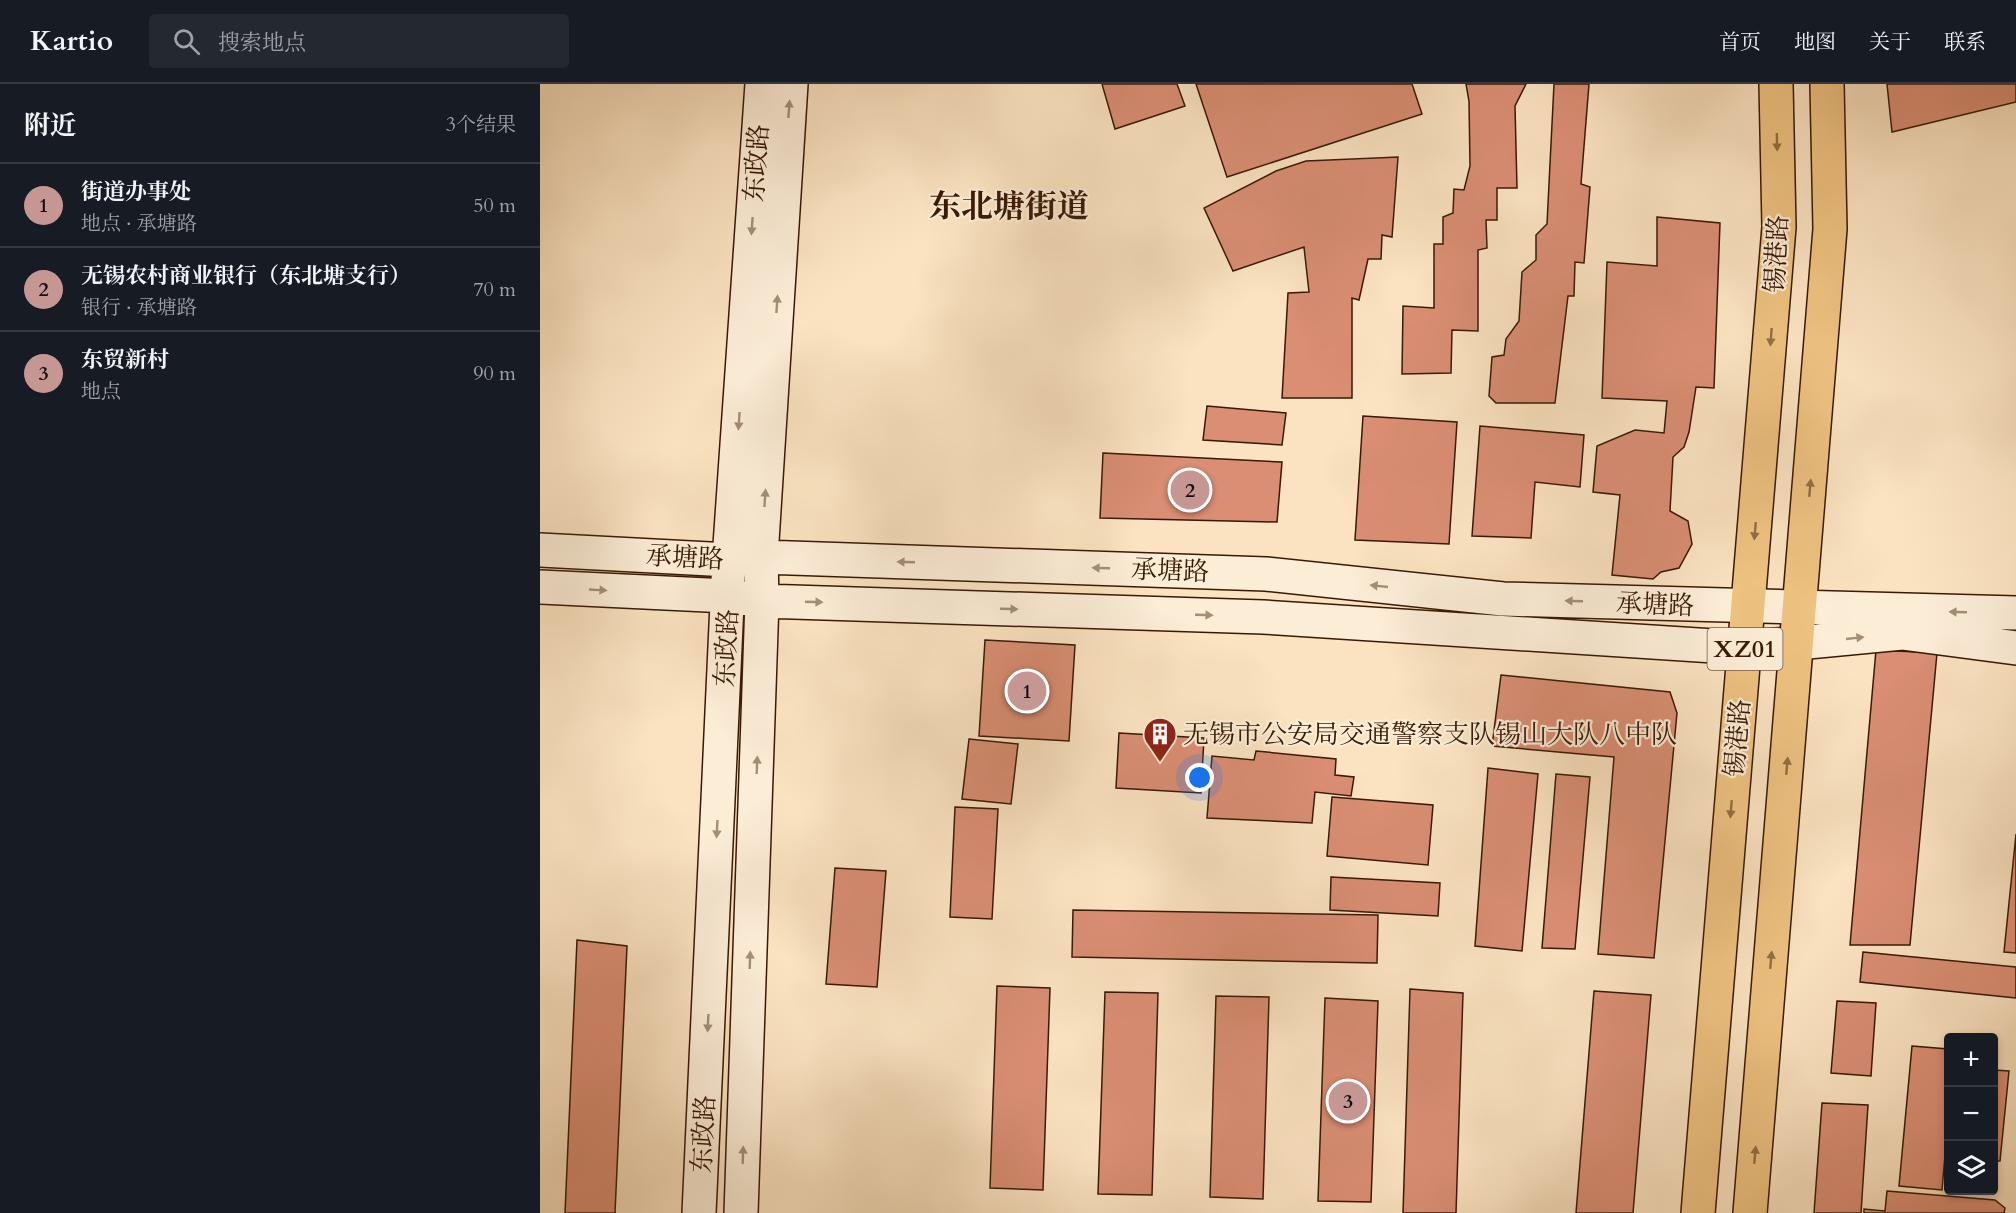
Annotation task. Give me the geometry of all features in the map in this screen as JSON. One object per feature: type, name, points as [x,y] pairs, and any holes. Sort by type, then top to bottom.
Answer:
[{"type":"main road","name":"锡港路","points":[[1698,1213],[1779,227],[1776,84]]},
{"type":"main road","name":"锡港路","points":[[1750,1213],[1830,229],[1827,84]]},
{"type":"street","name":"东政路","points":[[699,1213],[729,560],[762,84]]},
{"type":"street","name":"东政路","points":[[741,1213],[762,601],[761,557],[791,84]]},
{"type":"street","name":"承塘路","points":[[540,549],[729,560],[761,557],[1266,574],[1503,599],[2016,614]]},
{"type":"street","name":"承塘路","points":[[540,587],[728,596],[762,601],[1263,617],[1745,648],[1797,645],[1902,633],[2016,648]]},
{"type":"building","points":[[1102,84],[1177,84],[1185,106],[1115,129]]},
{"type":"building","points":[[1196,84],[1412,84],[1422,114],[1227,177]]},
{"type":"building","points":[[1466,84],[1526,84],[1515,106],[1517,188],[1497,188],[1497,220],[1486,220],[1487,248],[1478,250],[1478,331],[1452,330],[1451,373],[1402,374],[1403,306],[1434,308],[1434,244],[1443,244],[1443,217],[1453,213],[1454,189],[1464,190],[1470,166],[1469,101]]},
{"type":"building","points":[[1554,84],[1589,84],[1581,184],[1590,187],[1584,263],[1575,262],[1574,296],[1568,296],[1555,403],[1496,403],[1489,396],[1492,357],[1504,355],[1506,339],[1519,321],[1522,272],[1536,260],[1536,235],[1547,224]]},
{"type":"building","points":[[1887,84],[2016,84],[2016,102],[1892,132]]},
{"type":"building","points":[[1398,157],[1392,237],[1382,235],[1381,259],[1368,259],[1359,300],[1352,298],[1352,398],[1282,398],[1288,293],[1309,292],[1304,247],[1233,271],[1204,208],[1276,171],[1306,161]]},
{"type":"building","points":[[1657,217],[1720,223],[1714,388],[1696,387],[1689,432],[1684,447],[1673,457],[1670,511],[1688,521],[1692,544],[1679,568],[1661,572],[1653,579],[1612,575],[1620,495],[1593,492],[1597,446],[1635,430],[1664,433],[1667,401],[1602,398],[1607,262],[1657,266]]},
{"type":"building","points":[[1207,406],[1286,413],[1282,445],[1203,440]]},
{"type":"building","points":[[1363,416],[1457,422],[1449,544],[1355,540]]},
{"type":"building","points":[[1480,426],[1584,435],[1580,487],[1535,482],[1531,538],[1472,536]]},
{"type":"building","points":[[1103,453],[1282,462],[1277,522],[1100,518]]},
{"type":"building","points":[[985,640],[1075,645],[1069,741],[979,736]]},
{"type":"building","points":[[1876,650],[1937,653],[1910,945],[1850,945]]},
{"type":"building","points":[[1501,675],[1670,692],[1677,713],[1654,958],[1598,954],[1614,757],[1492,746]]},
{"type":"building","name":"无锡市公安局交通警察支队锡山大队八中队","points":[[1119,733],[1204,738],[1201,793],[1116,788]]},
{"type":"building","points":[[969,739],[1018,744],[1011,804],[962,799]]},
{"type":"building","points":[[1256,751],[1336,759],[1335,775],[1354,777],[1351,796],[1315,792],[1312,823],[1207,818],[1212,756],[1254,760]]},
{"type":"building","points":[[1488,768],[1538,774],[1522,951],[1475,946]]},
{"type":"building","points":[[1556,774],[1590,777],[1575,949],[1542,948]]},
{"type":"building","points":[[1332,797],[1433,805],[1428,865],[1327,856]]},
{"type":"building","points":[[955,807],[998,809],[992,919],[950,917]]},
{"type":"building","points":[[2016,834],[2016,953],[2004,952]]},
{"type":"building","points":[[835,868],[886,871],[877,987],[826,984]]},
{"type":"building","points":[[1331,877],[1440,883],[1438,916],[1330,910]]},
{"type":"building","points":[[1073,910],[1378,915],[1377,963],[1072,957]]},
{"type":"building","points":[[577,940],[627,946],[615,1213],[565,1213]]},
{"type":"building","points":[[1863,952],[2016,967],[2016,998],[1860,982]]},
{"type":"building","points":[[997,986],[1050,988],[1043,1190],[990,1188]]},
{"type":"building","points":[[1410,989],[1463,993],[1456,1213],[1403,1213]]},
{"type":"building","points":[[1594,991],[1651,995],[1633,1213],[1576,1213]]},
{"type":"building","points":[[1105,992],[1158,993],[1152,1195],[1098,1194]]},
{"type":"building","points":[[1216,996],[1269,997],[1263,1199],[1210,1197]]},
{"type":"building","points":[[1325,998],[1378,1001],[1371,1202],[1318,1201]]},
{"type":"building","points":[[1837,1001],[1876,1003],[1871,1076],[1831,1073]]},
{"type":"building","points":[[1912,1046],[1944,1049],[1942,1190],[1899,1186]]},
{"type":"building","points":[[1998,1070],[2009,1071],[2000,1161],[1998,1161]]},
{"type":"building","points":[[1822,1103],[1868,1105],[1861,1213],[1814,1213]]},
{"type":"building","points":[[1887,1191],[1995,1200],[2005,1208],[2004,1213],[1864,1213],[1864,1209],[1885,1211]]},
{"type":"place","name":"无锡农村商业银行（东北塘支行）","points":[[1190,490]]},
{"type":"place","name":"街道办事处","points":[[1027,691]]},
{"type":"place","name":"无锡市公安局交通警察支队锡山大队八中队","points":[[1160,763]]},
{"type":"place","name":"东贸新村","points":[[1348,1101]]},
{"type":"district","name":"东北塘街道","points":[[1009,206]]}]
